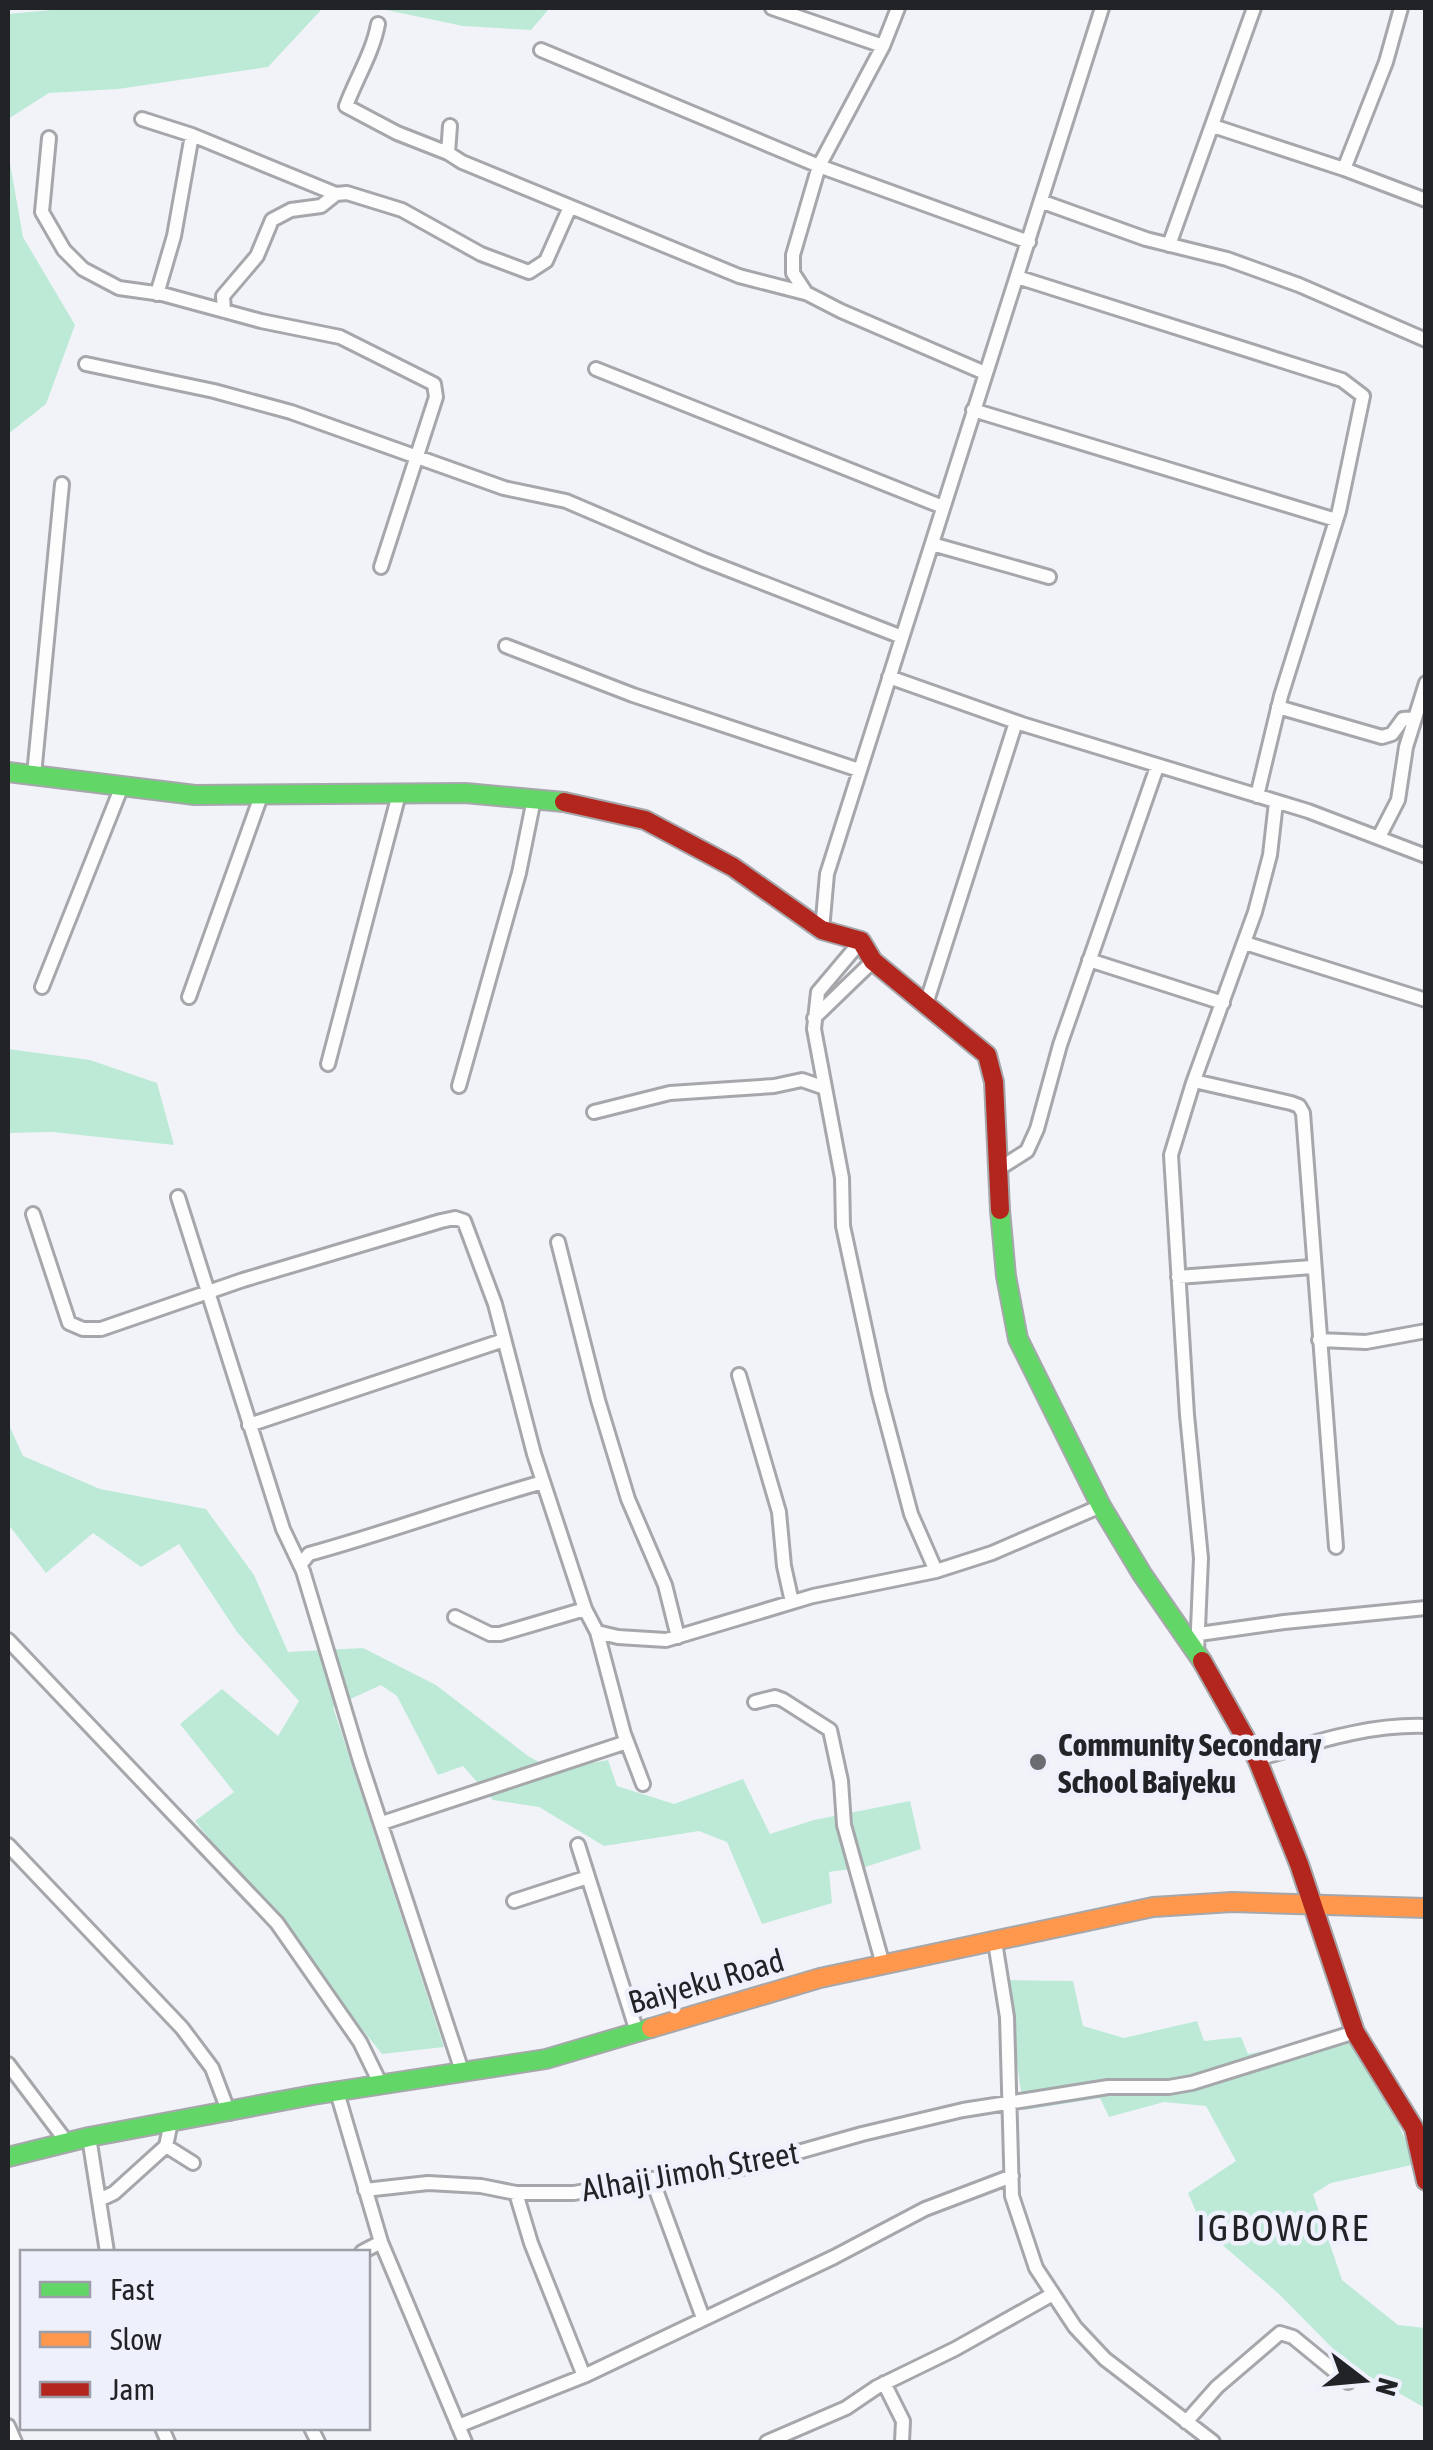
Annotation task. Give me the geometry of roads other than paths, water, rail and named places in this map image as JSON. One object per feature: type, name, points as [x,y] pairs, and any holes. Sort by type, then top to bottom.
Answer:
[{"type":"street","points":[[772,8],[883,46]]},
{"type":"street","points":[[806,293],[793,273],[793,256],[819,166],[883,46],[898,8]]},
{"type":"street","points":[[822,930],[827,874],[1102,8]]},
{"type":"street","points":[[1169,245],[1254,8]]},
{"type":"street","points":[[1344,169],[1390,51],[1402,8]]},
{"type":"street","points":[[378,24],[376,38],[346,106],[462,162],[739,276],[806,293],[841,312],[985,373]]},
{"type":"street","points":[[541,50],[819,166],[1029,242]]},
{"type":"street","points":[[142,119],[192,135],[336,194],[346,193],[402,210],[480,254],[528,272],[546,261],[570,206]]},
{"type":"street","points":[[448,153],[450,126]]},
{"type":"street","points":[[1214,126],[1426,200]]},
{"type":"street","points":[[157,294],[174,236],[192,135]]},
{"type":"street","points":[[49,138],[42,212],[64,250],[83,269],[119,288],[340,337],[434,384],[436,397],[381,568]]},
{"type":"street","points":[[224,311],[223,296],[257,256],[272,220],[291,210],[321,206],[336,194]]},
{"type":"street","points":[[1042,202],[1146,240],[1227,259],[1299,285],[1426,340]]},
{"type":"street","points":[[1017,278],[1342,380],[1363,396],[1336,520],[1278,707],[1257,796]]},
{"type":"street","points":[[86,364],[260,404],[504,488],[566,502],[902,637]]},
{"type":"street","points":[[596,370],[943,508]]},
{"type":"street","points":[[973,410],[1336,520]]},
{"type":"street","points":[[34,775],[62,484]]},
{"type":"street","points":[[932,544],[1050,577]]},
{"type":"street","points":[[506,646],[632,695],[859,770]]},
{"type":"street","points":[[889,677],[1016,722],[1276,802],[1426,856]]},
{"type":"street","points":[[1379,838],[1398,800],[1406,747],[1426,683]]},
{"type":"street","points":[[1278,707],[1382,737],[1392,734],[1403,719],[1419,715]]},
{"type":"street","points":[[927,1001],[1016,722]]},
{"type":"street","points":[[1000,1168],[1027,1151],[1037,1129],[1089,960],[1157,767]]},
{"type":"street","points":[[8,772],[195,795],[465,793],[570,802],[645,820],[732,867],[822,930],[861,941],[872,962],[927,1001],[988,1055],[994,1082],[1011,1311],[1018,1338],[1101,1506],[1142,1574],[1198,1643],[1257,1759],[1276,1800],[1355,2032],[1414,2128],[1426,2181]]},
{"type":"street","points":[[42,988],[122,786]]},
{"type":"street","points":[[328,1064],[399,794]]},
{"type":"street","points":[[189,997],[261,796]]},
{"type":"street","points":[[459,1086],[519,873],[534,799]]},
{"type":"street","points":[[1198,1643],[1201,1558],[1187,1415],[1171,1154],[1245,943],[1270,856],[1276,802]]},
{"type":"street","points":[[861,941],[818,992],[814,1018],[842,1178],[843,1226],[879,1393],[911,1514],[936,1571]]},
{"type":"street","points":[[1245,943],[1426,1000]]},
{"type":"street","points":[[1089,960],[1223,1003]]},
{"type":"street","points":[[814,1018],[872,962]]},
{"type":"street","points":[[802,1080],[820,1062]]},
{"type":"street","points":[[594,1112],[670,1093],[774,1086],[802,1080],[825,1088]]},
{"type":"street","points":[[1194,1081],[1299,1106],[1302,1113],[1336,1547]]},
{"type":"street","points":[[178,1197],[292,1548],[305,1560],[382,1823],[462,2071]]},
{"type":"street","points":[[33,1214],[69,1324],[101,1329],[191,1300],[208,1299],[455,1218],[464,1222],[504,1340],[543,1482],[597,1632],[627,1742],[643,1784]]},
{"type":"street","points":[[558,1242],[628,1499],[665,1585],[678,1637]]},
{"type":"street","points":[[1178,1277],[1312,1267]]},
{"type":"street","points":[[1319,1340],[1366,1342],[1426,1332]]},
{"type":"street","points":[[249,1425],[504,1340]]},
{"type":"street","points":[[738,1376],[779,1512],[792,1602]]},
{"type":"street","points":[[305,1560],[416,1525],[442,1510],[543,1482]]},
{"type":"street","points":[[597,1632],[656,1641],[678,1637],[792,1602],[936,1571],[992,1553],[1101,1506]]},
{"type":"street","points":[[1198,1643],[1284,1622],[1426,1608]]},
{"type":"street","points":[[454,1616],[490,1634],[500,1634],[586,1610]]},
{"type":"street","points":[[1179,1624],[1201,1613]]},
{"type":"street","points":[[8,1640],[277,1923],[360,2042],[381,2084]]},
{"type":"street","points":[[755,1702],[775,1697],[830,1730],[841,1781],[844,1824],[884,1965]]},
{"type":"street","points":[[1257,1759],[1356,1731],[1426,1726]]},
{"type":"street","points":[[382,1823],[627,1742]]},
{"type":"street","points":[[8,1845],[182,2028],[212,2068],[229,2112]]},
{"type":"street","points":[[578,1845],[637,2032]]},
{"type":"street","points":[[514,1900],[588,1877]]},
{"type":"street","name":"Baiyeku Road","points":[[8,2156],[88,2136],[546,2059],[820,1978],[1153,1907],[1194,1902],[1426,1908]]},
{"type":"street","points":[[995,1942],[1006,2016],[1012,2196],[1036,2268],[1074,2327],[1105,2360],[1191,2431],[1213,2442]]},
{"type":"street","name":"Alhaji Jimoh Street","points":[[365,2190],[428,2183],[481,2186],[516,2193],[574,2193],[759,2165],[862,2134],[1010,2102],[1108,2087],[1192,2082],[1355,2032]]},
{"type":"street","points":[[8,2064],[66,2142]]},
{"type":"street","points":[[336,2092],[381,2242],[465,2442]]},
{"type":"street","points":[[98,2200],[114,2193],[166,2146],[171,2122]]},
{"type":"street","points":[[88,2136],[107,2250]]},
{"type":"street","points":[[166,2146],[193,2163]]},
{"type":"street","points":[[458,2426],[584,2376],[834,2258],[924,2209],[1012,2176]]},
{"type":"street","points":[[652,2179],[703,2318]]},
{"type":"street","points":[[516,2193],[531,2243],[584,2376]]},
{"type":"street","points":[[366,2250],[381,2242]]},
{"type":"street","points":[[767,2442],[846,2408],[1053,2294]]},
{"type":"street","points":[[1191,2431],[1217,2386],[1280,2333],[1293,2337],[1348,2382]]},
{"type":"street","points":[[884,2384],[903,2421],[902,2442]]},
{"type":"street","points":[[8,2426],[15,2442]]},
{"type":"place","name":"Community Secondary School Baiyeku","points":[[1038,1762]]},
{"type":"district","name":"IGBOWORE","points":[[1283,2227]]}]
